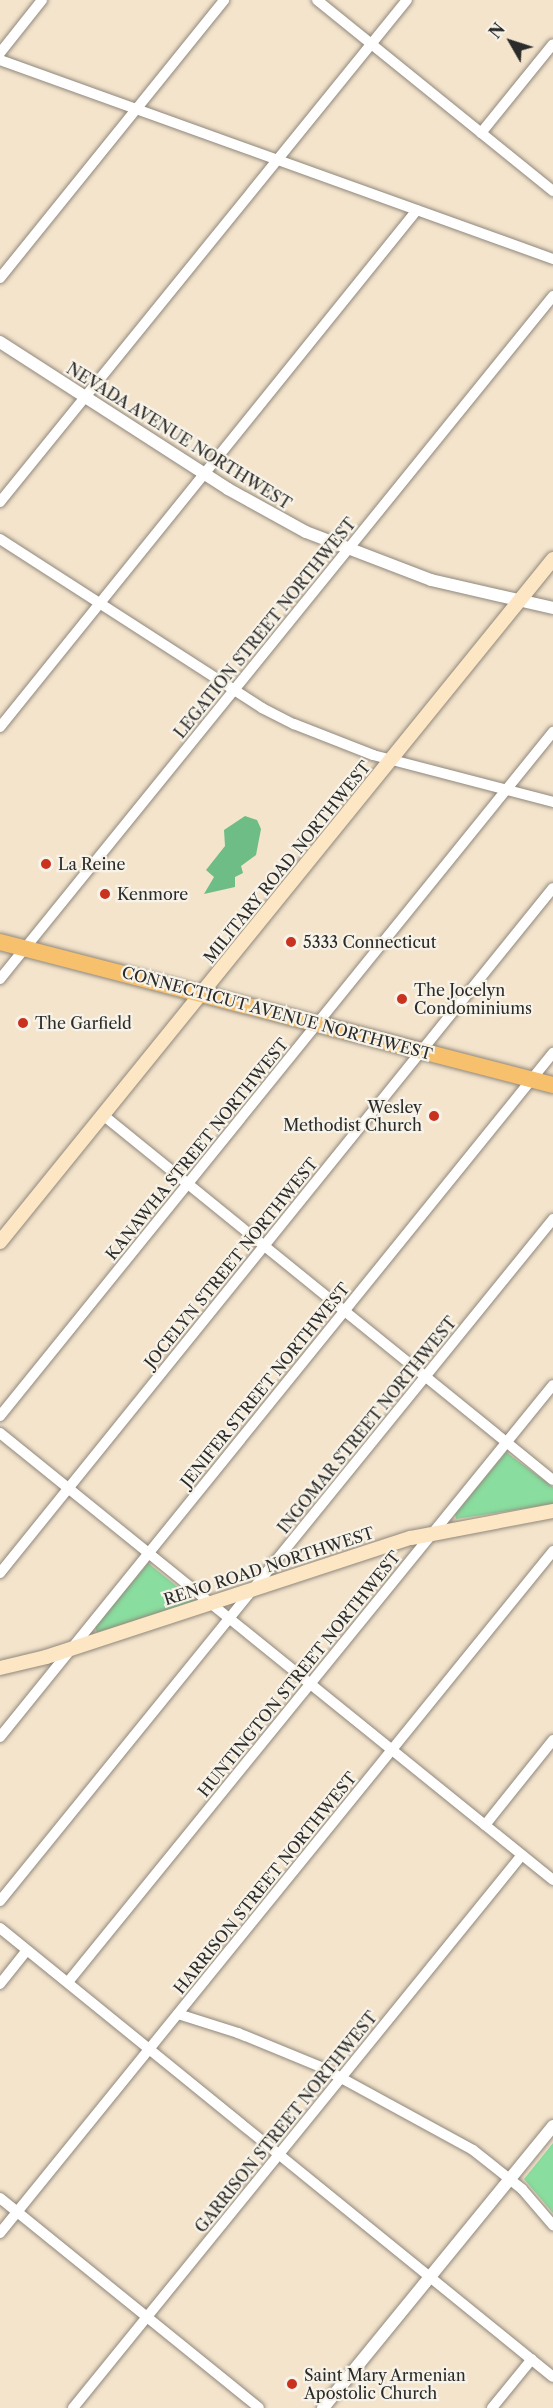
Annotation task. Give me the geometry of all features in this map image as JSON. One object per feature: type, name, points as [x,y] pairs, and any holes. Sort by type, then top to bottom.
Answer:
[{"type":"main road","name":"MILITARY ROAD NORTHWEST","points":[[0,1242],[553,559]]},
{"type":"main road","name":"CONNECTICUT AVENUE NORTHWEST","points":[[0,942],[553,1086]]},
{"type":"main road","name":"RENO ROAD NORTHWEST","points":[[0,1668],[71,1648],[432,1532],[553,1511]]},
{"type":"street","points":[[0,53],[42,0]]},
{"type":"street","points":[[0,278],[224,0]]},
{"type":"street","points":[[317,0],[553,191]]},
{"type":"street","points":[[0,502],[407,0]]},
{"type":"street","points":[[481,133],[553,44]]},
{"type":"street","points":[[0,60],[553,259]]},
{"type":"street","points":[[0,727],[417,210]]},
{"type":"street","name":"LEGATION STREET NORTHWEST","points":[[0,979],[553,296]]},
{"type":"street","name":"NEVADA AVENUE NORTHWEST","points":[[0,342],[205,475],[280,518],[347,550],[438,582],[518,602],[553,608]]},
{"type":"street","points":[[0,539],[234,690],[315,734],[392,759],[553,802]]},
{"type":"street","name":"KANAWHA STREET NORTHWEST","points":[[0,1416],[553,732]]},
{"type":"street","name":"JOCELYN STREET NORTHWEST","points":[[0,1573],[553,888]]},
{"type":"street","name":"JENIFER STREET NORTHWEST","points":[[0,1737],[553,1053]]},
{"type":"street","points":[[103,1115],[553,1480]]},
{"type":"street","name":"INGOMAR STREET NORTHWEST","points":[[0,1901],[553,1219]]},
{"type":"street","name":"HUNTINGTON STREET NORTHWEST","points":[[68,1982],[553,1384]]},
{"type":"street","points":[[0,1432],[553,1880]]},
{"type":"street","name":"HARRISON STREET NORTHWEST","points":[[0,2233],[553,1551]]},
{"type":"street","points":[[484,1825],[553,1740]]},
{"type":"street","name":"GARRISON STREET NORTHWEST","points":[[73,2408],[522,1855]]},
{"type":"street","points":[[0,1928],[553,2377]]},
{"type":"street","points":[[0,1984],[27,1950]]},
{"type":"street","points":[[178,2014],[238,2033],[341,2077],[473,2150],[510,2179],[553,2225]]},
{"type":"street","points":[[323,2408],[553,2126]]},
{"type":"street","points":[[0,2198],[259,2408]]},
{"type":"street","points":[[492,2408],[532,2360]]},
{"type":"green space","points":[[245,816],[257,820],[261,829],[256,855],[241,866],[243,873],[235,877],[235,887],[204,894],[214,877],[206,870],[225,846],[224,830]]},
{"type":"green space","points":[[506,1452],[553,1487],[553,1504],[456,1519],[455,1514]]},
{"type":"green space","points":[[148,1563],[195,1601],[97,1633],[95,1627]]},
{"type":"green space","points":[[553,2143],[553,2213],[524,2179]]},
{"type":"place","name":"La Reine","points":[[46,864]]},
{"type":"place","name":"Kenmore","points":[[105,894]]},
{"type":"place","name":"5333 Connecticut","points":[[291,942]]},
{"type":"place","name":"The Jocelyn Condominiums","points":[[402,999]]},
{"type":"place","name":"The Garfield","points":[[23,1023]]},
{"type":"place","name":"Wesley Methodist Church","points":[[434,1116]]},
{"type":"place","name":"Saint Mary Armenian Apostolic Church","points":[[292,2384]]}]
